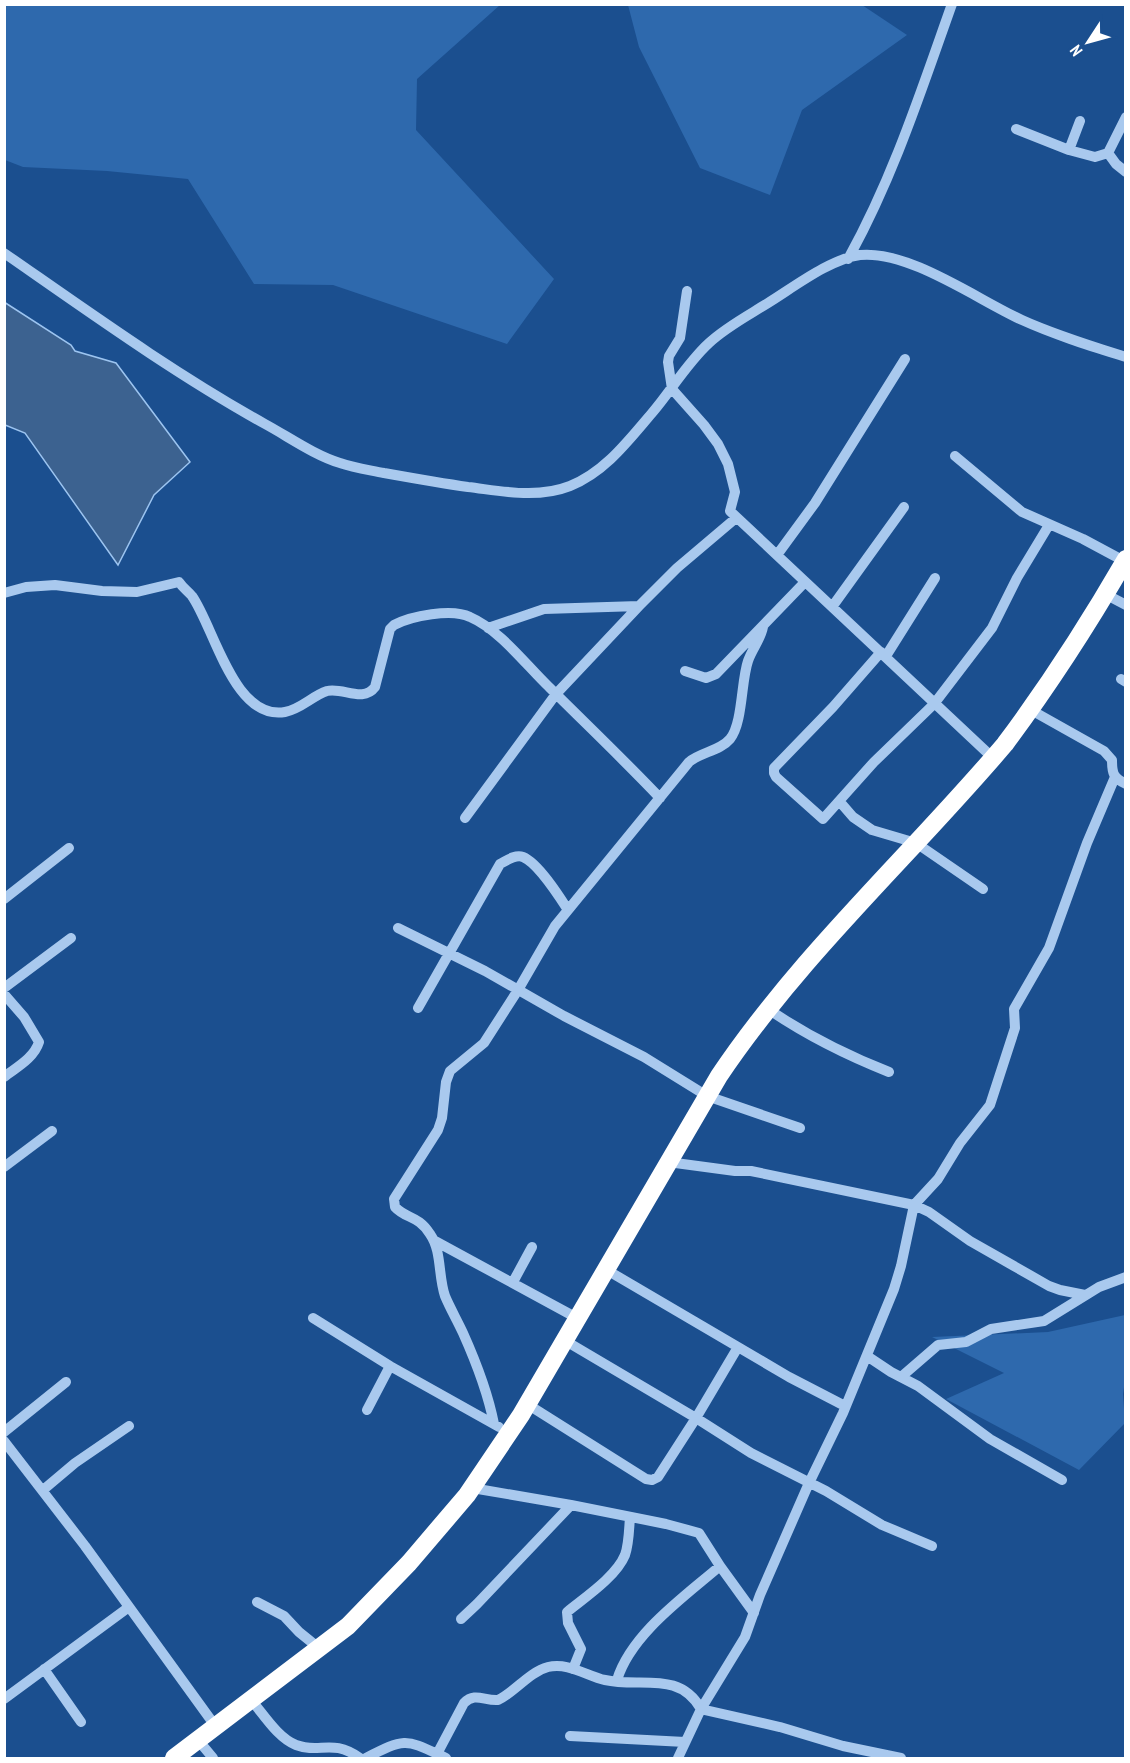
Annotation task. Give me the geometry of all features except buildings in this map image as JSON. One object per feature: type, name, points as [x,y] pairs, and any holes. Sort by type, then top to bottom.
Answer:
[{"type":"highway","points":[[174,1758],[348,1626],[409,1563],[472,1488],[502,1429],[527,1404],[707,1096],[744,1039],[822,945],[993,758],[1030,710],[1125,560]]},
{"type":"street","points":[[848,259],[901,148],[952,4]]},
{"type":"street","points":[[1016,129],[1069,150],[1095,157],[1108,153],[1125,117]]},
{"type":"street","points":[[1069,150],[1080,121]]},
{"type":"street","points":[[1108,153],[1125,172]]},
{"type":"street","points":[[861,234],[871,255]]},
{"type":"street","points":[[4,253],[104,322],[239,409],[323,456],[353,467],[505,492],[549,492],[574,485],[604,465],[623,447],[700,352],[722,333],[815,275],[848,259],[871,255],[907,263],[1019,319],[1125,357]]},
{"type":"street","points":[[687,291],[680,338],[668,362],[672,389],[704,425],[718,444],[728,464],[735,492],[730,508],[736,518],[993,758]]},
{"type":"street","points":[[777,555],[815,503],[905,359]]},
{"type":"street","points":[[955,456],[1022,512],[1125,560]]},
{"type":"street","points":[[832,607],[904,507]]},
{"type":"street","points":[[465,818],[556,694],[677,568],[736,518]]},
{"type":"street","points":[[935,578],[883,654],[774,768],[776,777],[823,819],[874,762],[934,704],[992,627],[1017,578],[1049,525]]},
{"type":"street","points":[[4,593],[26,587],[55,585],[102,591],[137,592],[179,582],[192,596],[237,687],[257,705],[275,712],[298,707],[330,690],[364,695],[371,692],[375,687],[390,629],[399,622],[433,615],[459,613],[470,616],[489,628],[660,798]]},
{"type":"street","points":[[685,671],[706,678],[716,674],[805,582]]},
{"type":"street","points":[[1105,594],[1125,605]]},
{"type":"street","points":[[489,628],[544,609],[639,606]]},
{"type":"street","points":[[502,1429],[446,1296],[435,1241],[422,1223],[399,1212],[394,1207],[394,1199],[438,1130],[450,1071],[484,1044],[542,946],[568,910],[660,798],[697,756],[718,748],[731,738],[741,703],[747,665],[763,627]]},
{"type":"street","points":[[1030,710],[1104,751],[1112,760],[1114,777],[1125,784]]},
{"type":"street","points":[[678,1758],[701,1709],[745,1636],[809,1483],[867,1356],[899,1273],[914,1206],[938,1179],[960,1143],[990,1106],[1015,1028],[1014,1009],[1049,948],[1086,843],[1114,777]]},
{"type":"street","points":[[840,802],[853,817],[872,830],[916,843],[983,889]]},
{"type":"street","points":[[4,899],[69,848]]},
{"type":"street","points":[[418,1008],[500,864],[516,857],[523,857],[548,881],[568,910]]},
{"type":"street","points":[[398,928],[644,1057],[707,1096],[800,1128]]},
{"type":"street","points":[[4,988],[71,938]]},
{"type":"street","points":[[4,994],[24,1017],[39,1042],[30,1058],[4,1077]]},
{"type":"street","points":[[768,1009],[792,1025],[855,1058],[889,1071]]},
{"type":"street","points":[[4,1167],[52,1131]]},
{"type":"street","points":[[668,1162],[751,1171],[914,1206],[929,1212],[970,1241],[1049,1286],[1085,1296]]},
{"type":"street","points":[[435,1241],[577,1318]]},
{"type":"street","points":[[513,1282],[532,1247]]},
{"type":"street","points":[[605,1269],[789,1377],[845,1406]]},
{"type":"street","points":[[901,1377],[938,1346],[966,1342],[992,1329],[1044,1321],[1085,1296],[1125,1277]]},
{"type":"street","points":[[313,1318],[390,1366],[502,1429]]},
{"type":"street","points":[[564,1340],[751,1453],[853,1506],[882,1525],[932,1546]]},
{"type":"street","points":[[527,1404],[646,1479],[652,1480],[658,1477],[738,1347]]},
{"type":"street","points":[[867,1356],[926,1392],[990,1439],[1062,1479]]},
{"type":"street","points":[[367,1410],[390,1366]]},
{"type":"street","points":[[4,1432],[66,1382]]},
{"type":"street","points":[[43,1490],[75,1463],[129,1426]]},
{"type":"street","points":[[4,1441],[129,1606],[216,1727]]},
{"type":"street","points":[[472,1488],[572,1505],[699,1533],[754,1613]]},
{"type":"street","points":[[460,1619],[572,1505]]},
{"type":"street","points":[[573,1669],[581,1648],[567,1623],[567,1612],[601,1584],[618,1566],[624,1556],[630,1517]]},
{"type":"street","points":[[617,1680],[626,1657],[636,1643],[720,1566]]},
{"type":"street","points":[[258,1602],[284,1616],[320,1649]]},
{"type":"street","points":[[4,1699],[129,1606]]},
{"type":"street","points":[[366,1758],[395,1743],[416,1744],[442,1756],[464,1702],[476,1696],[498,1700],[547,1667],[573,1669],[607,1681],[650,1682],[675,1686],[696,1700],[701,1709],[780,1727],[843,1746],[901,1758]]},
{"type":"street","points":[[44,1669],[81,1722]]},
{"type":"street","points":[[252,1701],[276,1729],[296,1745],[339,1747],[360,1758]]},
{"type":"street","points":[[570,1736],[685,1742]]},
{"type":"street","points":[[198,1740],[213,1758]]},
{"type":"shaded area","points":[[4,5],[500,5],[417,79],[416,130],[554,279],[507,344],[333,285],[254,284],[188,179],[107,171],[23,167],[5,160]]},
{"type":"shaded area","points":[[628,5],[862,5],[907,35],[802,110],[770,195],[700,168],[639,47]]},
{"type":"shaded area","points":[[4,302],[71,345],[75,351],[116,363],[190,462],[154,495],[118,565],[25,433],[5,425]]},
{"type":"shaded area","points":[[1125,1315],[1126,1374],[1123,1394],[1125,1423],[1079,1470],[946,1399],[1004,1373],[932,1337],[1048,1332]]}]
